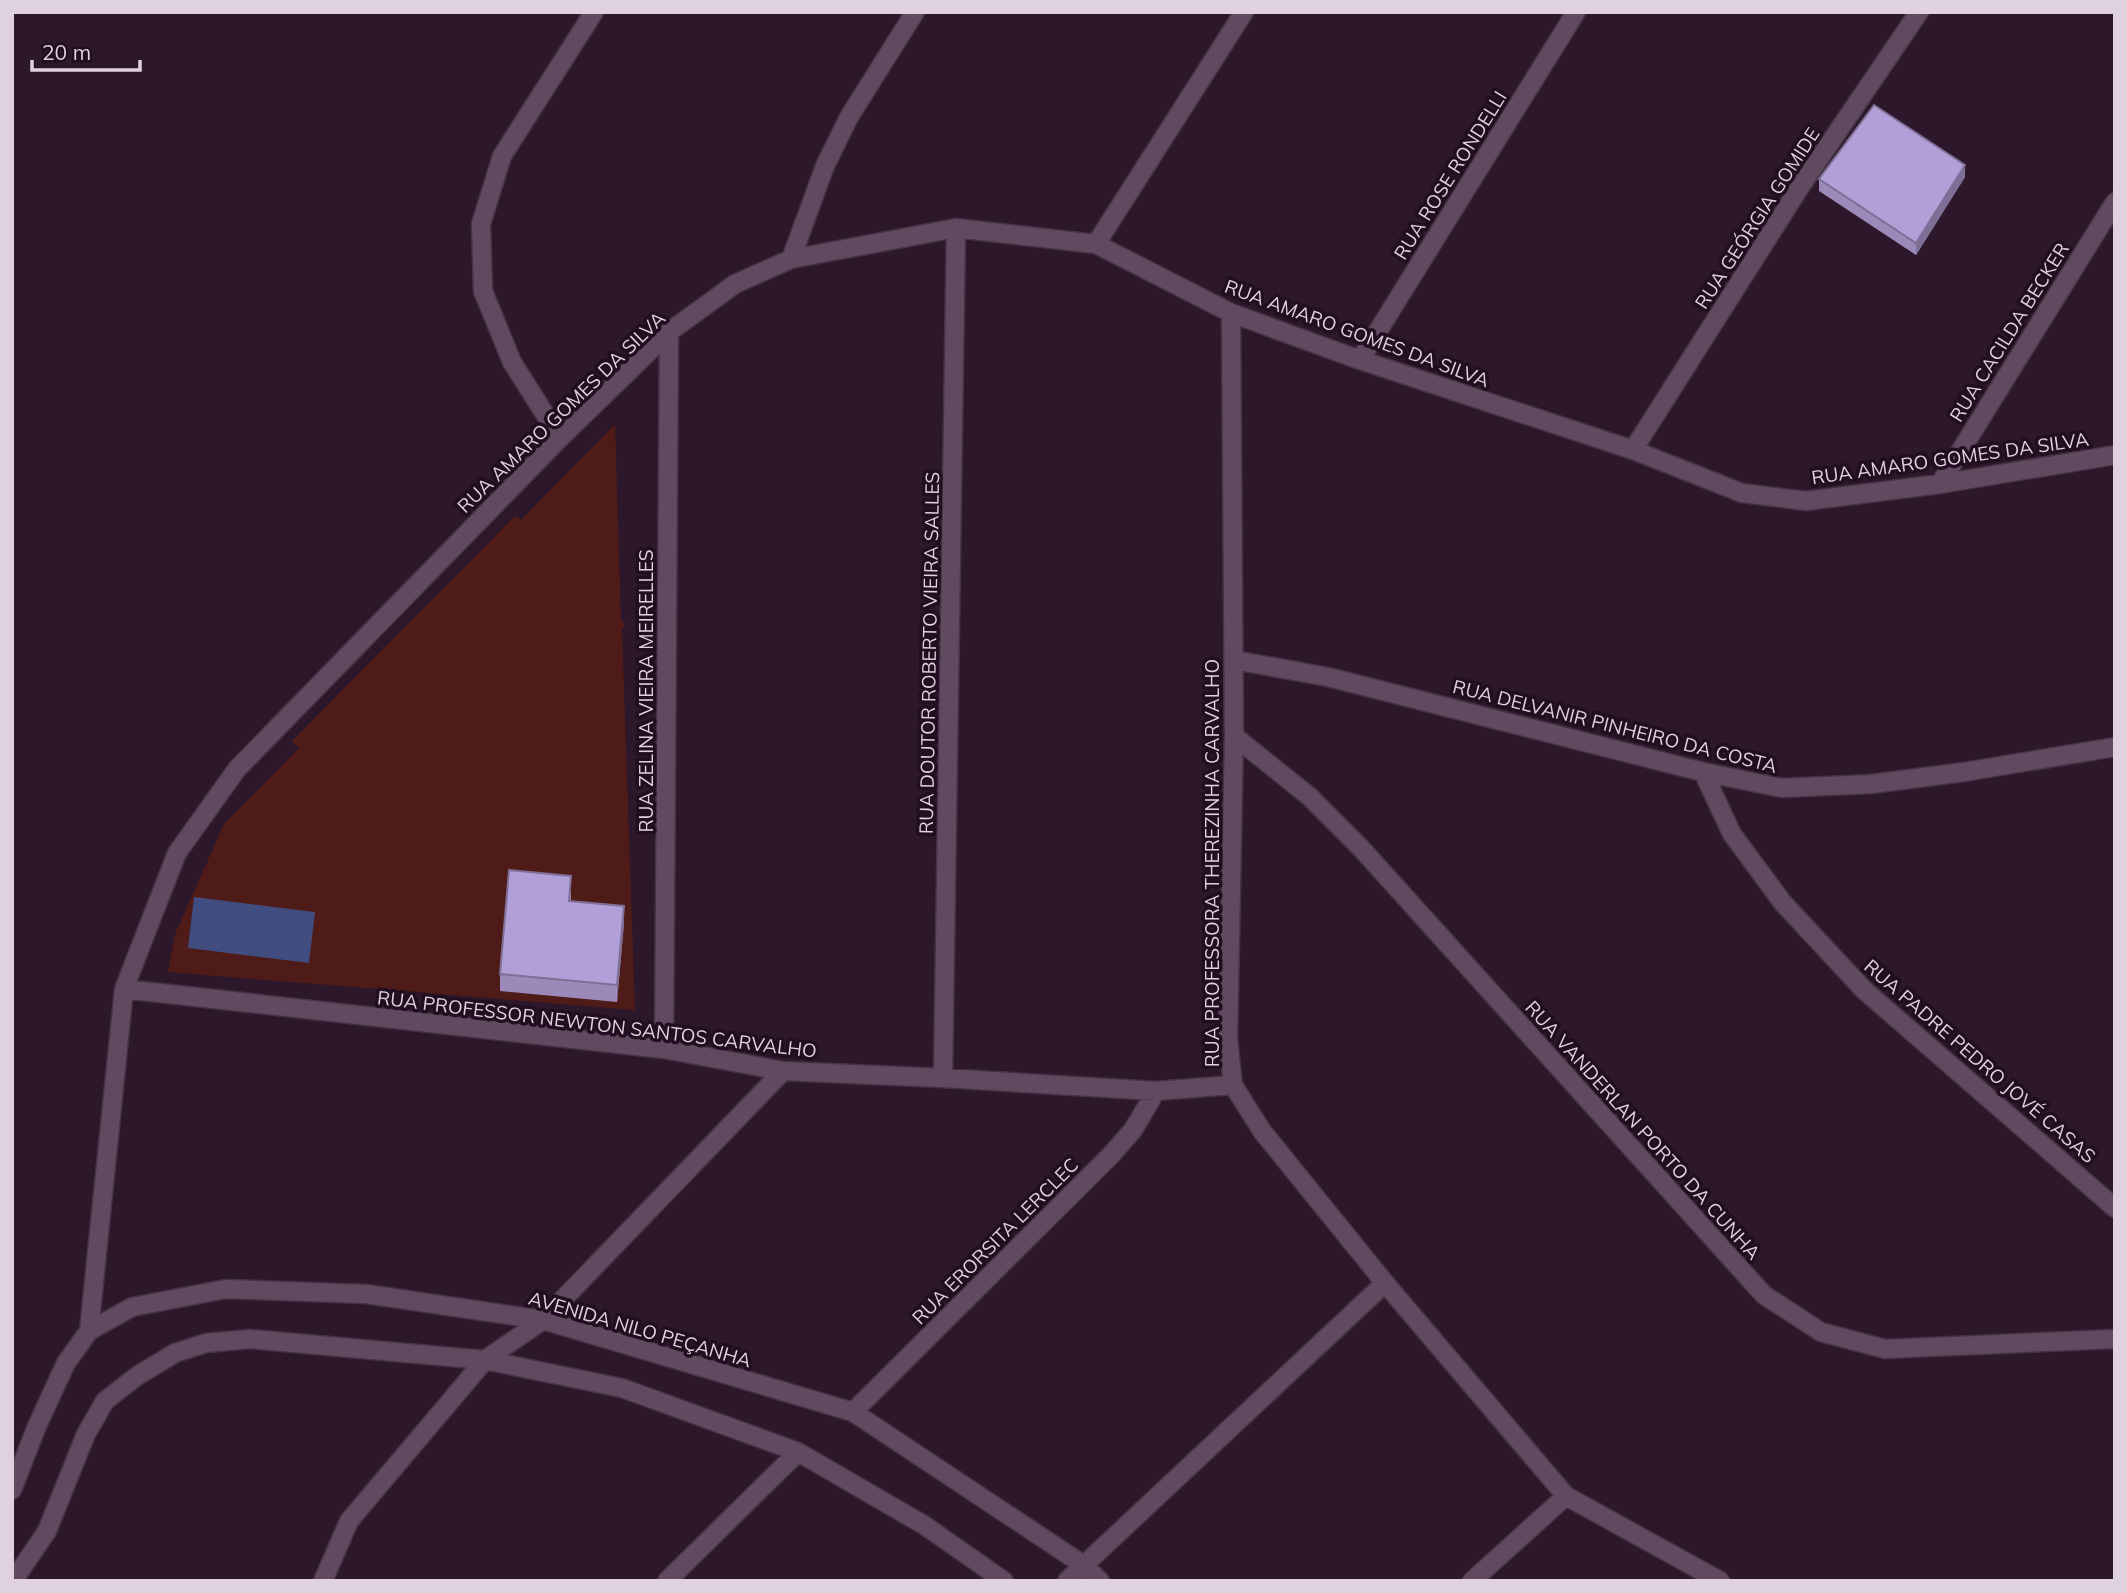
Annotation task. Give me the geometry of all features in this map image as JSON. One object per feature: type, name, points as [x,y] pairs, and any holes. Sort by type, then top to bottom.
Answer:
[{"type":"street","points":[[560,439],[512,362],[483,290],[481,224],[502,156],[594,12]]},
{"type":"street","points":[[791,259],[825,166],[849,117],[915,12]]},
{"type":"street","points":[[1096,244],[1244,12]]},
{"type":"street","name":"RUA ROSE RONDELLI","points":[[1360,360],[1576,12]]},
{"type":"street","name":"RUA GEÓRGIA GOMIDE","points":[[1633,450],[1800,187],[1919,12]]},
{"type":"street","name":"RUA CACILDA BECKER","points":[[1940,484],[2115,202]]},
{"type":"street","name":"RUA AMARO GOMES DA SILVA","points":[[89,1331],[124,989],[177,853],[237,769],[560,439],[669,332],[735,285],[791,259],[956,228],[1096,244],[1231,313],[1360,360],[1633,450],[1742,493],[1805,501],[1940,484],[2115,455]]},
{"type":"street","name":"RUA DOUTOR ROBERTO VIEIRA SALLES","points":[[943,1078],[956,228]]},
{"type":"street","name":"RUA PROFESSORA THEREZINHA CARVALHO","points":[[1231,313],[1234,736],[1228,1038],[1233,1086],[1262,1131],[1385,1283],[1566,1496],[1720,1581]]},
{"type":"street","name":"RUA ZELINA VIEIRA MEIRELLES","points":[[664,1049],[669,332]]},
{"type":"street","name":"RUA DELVANIR PINHEIRO DA COSTA","points":[[1234,660],[1328,677],[1703,772],[1782,788],[1871,784],[2115,747]]},
{"type":"street","name":"RUA VANDERLAN PORTO DA CUNHA","points":[[1234,736],[1310,797],[1360,847],[1764,1295],[1821,1332],[1885,1349],[2115,1339]]},
{"type":"street","name":"RUA PADRE PEDRO JOVÉ CASAS","points":[[1703,772],[1732,834],[1783,903],[1864,990],[2115,1208]]},
{"type":"street","name":"RUA PROFESSOR NEWTON SANTOS CARVALHO","points":[[124,989],[664,1049],[783,1071],[1156,1091],[1233,1086]]},
{"type":"street","points":[[323,1581],[349,1521],[485,1360],[543,1320],[783,1071]]},
{"type":"street","name":"RUA ERORSITA LERCLEC","points":[[853,1412],[1111,1155],[1133,1130],[1156,1091]]},
{"type":"street","points":[[1067,1581],[1082,1564],[1385,1283]]},
{"type":"street","name":"AVENIDA NILO PEÇANHA","points":[[12,1490],[66,1363],[89,1331],[132,1307],[226,1289],[366,1294],[543,1320],[853,1412],[1082,1564],[1100,1581]]},
{"type":"street","points":[[13,1581],[47,1531],[86,1434],[105,1401],[137,1376],[175,1353],[206,1343],[250,1339],[485,1360],[622,1388],[797,1452],[923,1525],[1004,1581]]},
{"type":"street","points":[[667,1581],[797,1452]]},
{"type":"street","points":[[1472,1581],[1566,1496]]},
{"type":"shaded area","points":[[615,424],[621,620],[626,625],[622,629],[635,1010],[168,972],[175,934],[224,824],[299,748],[292,741],[515,516],[521,520]]},
{"type":"water","points":[[194,897],[315,912],[309,963],[188,948]]},
{"type":"building","points":[[1874,105],[1965,165],[1916,243],[1819,179]]},
{"type":"building","points":[[509,870],[571,876],[569,901],[624,906],[617,985],[500,974]]}]
